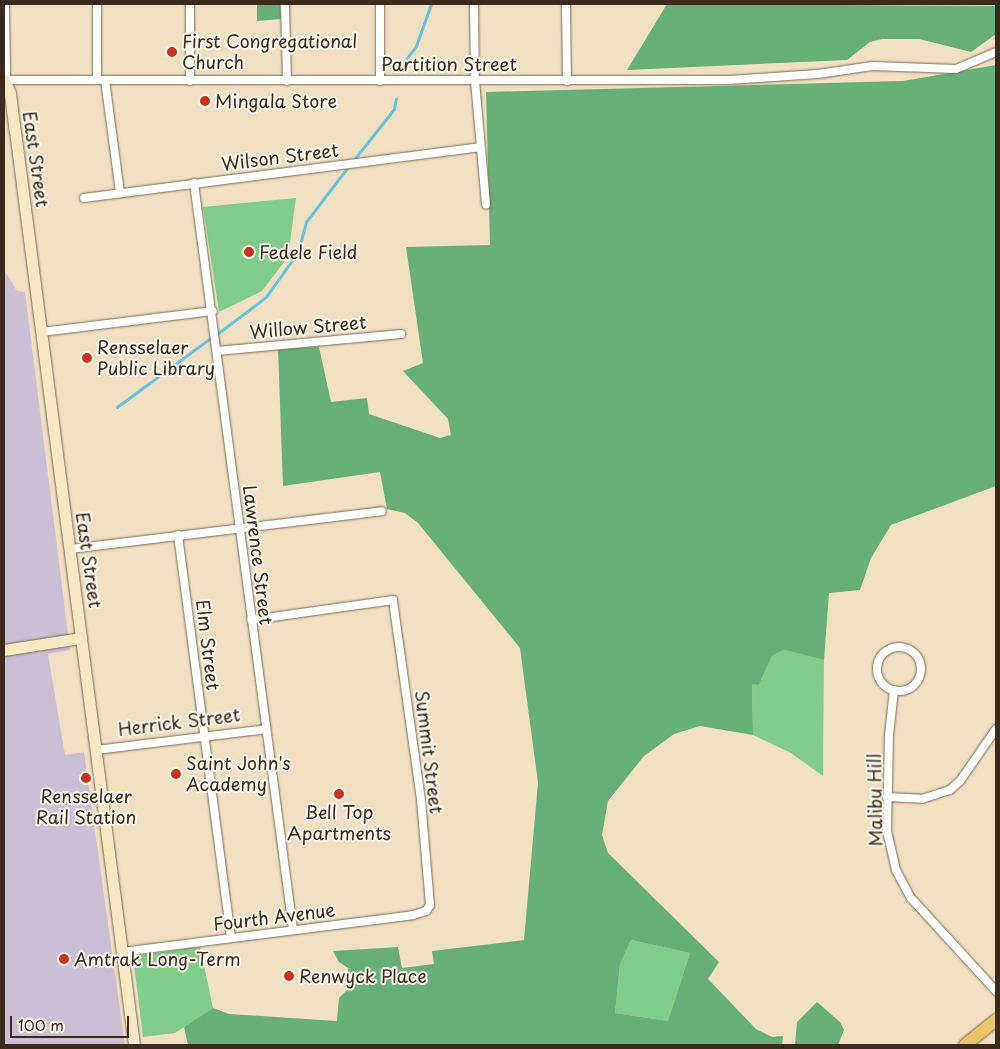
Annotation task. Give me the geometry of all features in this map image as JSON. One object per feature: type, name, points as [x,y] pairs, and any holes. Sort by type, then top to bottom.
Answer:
[{"type":"main road","points":[[966,1045],[996,1020]]},
{"type":"street","points":[[5,4],[5,80]]},
{"type":"street","points":[[97,4],[101,80],[120,193]]},
{"type":"street","points":[[190,4],[190,81]]},
{"type":"street","points":[[285,4],[287,81]]},
{"type":"street","points":[[380,4],[380,81]]},
{"type":"street","points":[[474,4],[474,82],[486,205]]},
{"type":"street","points":[[566,4],[567,81]]},
{"type":"street","name":"Partition Street","points":[[5,80],[474,82],[729,80],[804,75],[872,66],[956,69],[996,52]]},
{"type":"street","name":"East Street","points":[[5,80],[42,332],[134,1045]]},
{"type":"street","name":"Wilson Street","points":[[84,198],[480,147]]},
{"type":"street","name":"Lawrence Street","points":[[194,184],[213,312],[251,620],[293,929]]},
{"type":"street","points":[[42,332],[213,312]]},
{"type":"street","name":"Willow Street","points":[[217,347],[401,334]]},
{"type":"street","points":[[70,549],[382,511]]},
{"type":"street","name":"Elm Street","points":[[178,535],[231,938]]},
{"type":"street","name":"Summit Street","points":[[251,620],[393,600],[421,800],[430,896],[428,908]]},
{"type":"street","points":[[4,650],[81,638]]},
{"type":"street","points":[[904,647],[920,660],[921,674],[914,685],[894,690],[882,682],[877,668],[879,660],[889,649],[904,647]]},
{"type":"street","name":"Malibu Hill","points":[[894,690],[887,797],[890,852],[904,888],[996,991]]},
{"type":"street","points":[[887,797],[922,799],[950,790],[960,781],[996,728]]},
{"type":"street","name":"Herrick Street","points":[[96,750],[266,729]]},
{"type":"street","name":"Fourth Avenue","points":[[122,952],[413,915],[428,908]]},
{"type":"shaded area","points":[[4,270],[17,291],[25,292],[70,650],[48,654],[65,755],[84,752],[125,1045],[4,1045]]},
{"type":"green space","points":[[257,4],[280,4],[281,19],[257,21]]},
{"type":"green space","points":[[667,4],[996,6],[996,34],[971,52],[919,39],[882,39],[870,42],[847,60],[627,70]]},
{"type":"green space","points":[[996,65],[996,486],[891,525],[871,558],[860,590],[829,593],[824,660],[784,650],[772,656],[759,685],[752,684],[753,735],[700,726],[674,734],[644,756],[608,801],[602,835],[608,853],[719,962],[708,979],[756,1029],[772,1037],[783,1036],[782,1045],[188,1045],[184,1027],[213,1008],[229,1014],[337,1021],[339,998],[349,988],[348,968],[339,962],[333,951],[398,947],[402,968],[434,964],[432,951],[524,940],[538,783],[520,648],[418,523],[405,513],[387,509],[380,472],[283,486],[278,349],[319,347],[331,402],[367,398],[369,414],[440,438],[451,435],[448,419],[403,371],[423,363],[406,247],[490,245],[486,92],[903,81]],"holes":[[[631,940],[690,953],[668,1021],[615,1013],[620,964]]]},
{"type":"green space","name":"Fedele Field","points":[[296,198],[288,257],[262,291],[219,312],[203,207]]},
{"type":"green space","points":[[784,650],[824,660],[823,776],[791,753],[753,735],[752,683],[759,685],[772,656]]},
{"type":"green space","points":[[631,940],[690,953],[668,1021],[615,1013],[620,964]]},
{"type":"green space","points":[[200,947],[213,1008],[175,1033],[143,1037],[133,956]]},
{"type":"green space","points":[[817,1002],[840,1022],[844,1030],[838,1045],[795,1045],[797,1022]]},
{"type":"waterway","points":[[404,62],[416,46],[431,4]]},
{"type":"waterway","points":[[353,161],[394,109],[396,99]]},
{"type":"waterway","points":[[217,334],[266,297],[298,252],[306,222],[348,167]]},
{"type":"waterway","points":[[117,407],[212,337]]},
{"type":"place","name":"First Congregational Church","points":[[172,52]]},
{"type":"place","name":"Mingala Store","points":[[205,101]]},
{"type":"place","name":"Fedele Field","points":[[249,252]]},
{"type":"place","name":"Rensselaer Public Library","points":[[87,358]]},
{"type":"place","name":"Saint John's Academy","points":[[176,774]]},
{"type":"place","name":"Rensselaer Rail Station","points":[[86,778]]},
{"type":"place","name":"Bell Top Apartments","points":[[339,794]]},
{"type":"place","name":"Amtrak Long-Term","points":[[64,959]]},
{"type":"place","name":"Renwyck Place","points":[[289,976]]}]
